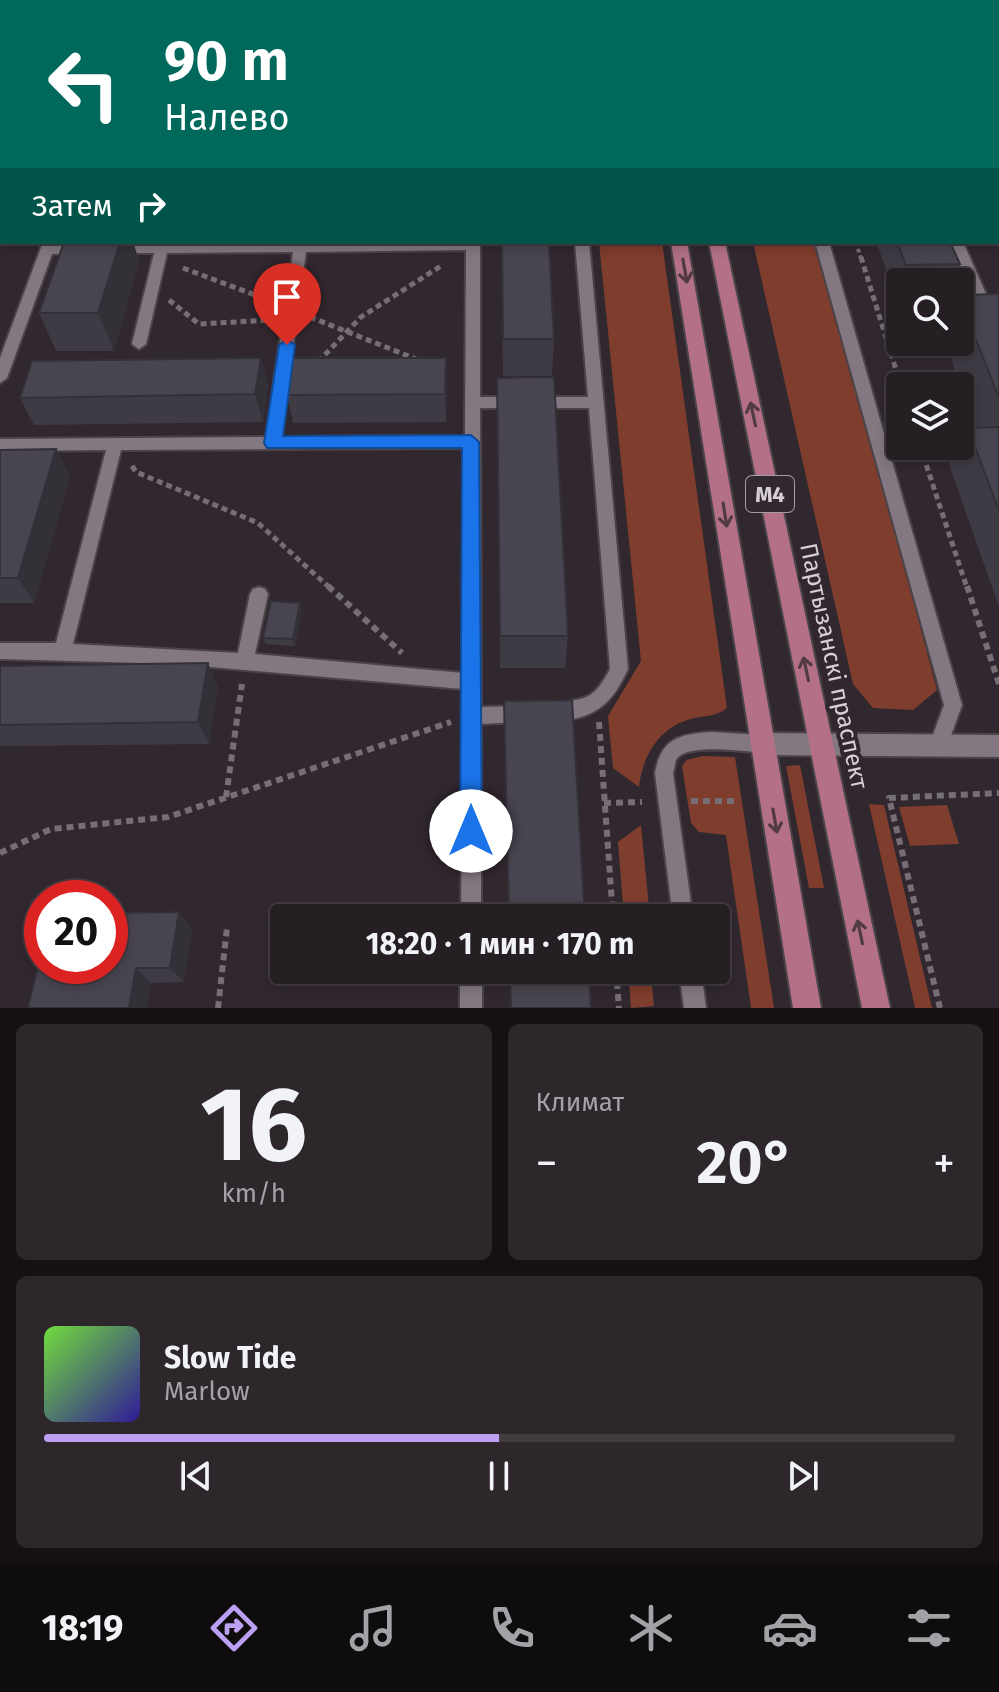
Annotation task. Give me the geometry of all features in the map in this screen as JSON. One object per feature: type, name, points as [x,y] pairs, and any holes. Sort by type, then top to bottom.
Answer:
[{"type":"main road","name":"М4","points":[[679,244],[807,1008]]},
{"type":"main road","name":"Партызанскі праспект","points":[[717,244],[876,1008]]},
{"type":"street","points":[[762,744],[999,746]]},
{"type":"lane","points":[[0,378],[49,246],[300,248],[473,244],[471,904]]},
{"type":"lane","points":[[471,716],[568,712],[597,703],[608,694],[619,669],[582,244]]},
{"type":"lane","points":[[823,244],[953,705],[938,746]]},
{"type":"lane","points":[[957,244],[984,306],[999,316]]},
{"type":"lane","points":[[139,344],[162,248]]},
{"type":"lane","points":[[273,443],[300,248]]},
{"type":"lane","points":[[471,403],[597,402]]},
{"type":"lane","points":[[0,445],[471,442]]},
{"type":"lane","points":[[63,650],[115,444]]},
{"type":"lane","points":[[245,662],[259,594]]},
{"type":"lane","points":[[0,651],[63,650],[471,682]]},
{"type":"lane","points":[[681,904],[664,773],[669,755],[680,745],[704,742],[762,744]]},
{"type":"lane","points":[[471,984],[471,1008]]},
{"type":"lane","points":[[692,984],[695,1008]]},
{"type":"path","points":[[314,365],[348,334],[361,317],[473,244]]},
{"type":"path","points":[[857,244],[897,372]]},
{"type":"path","points":[[153,287],[199,324],[312,318]]},
{"type":"path","points":[[115,444],[136,472],[258,523],[429,678]]},
{"type":"path","points":[[925,460],[999,684]]},
{"type":"path","points":[[226,797],[245,662]]},
{"type":"path","points":[[0,853],[51,829],[168,817],[471,716]]},
{"type":"path","points":[[940,1008],[889,798],[999,793]]},
{"type":"path","points":[[688,801],[738,801]]},
{"type":"path","points":[[604,803],[642,802]]},
{"type":"path","points":[[218,1008],[227,928]]},
{"type":"path","points":[[617,984],[619,1008]]},
{"type":"shaded area","points":[[599,244],[662,244],[727,708],[680,723],[661,736],[648,754],[639,787],[613,768],[608,716],[641,661]]},
{"type":"shaded area","points":[[753,244],[818,244],[937,690],[913,710],[873,708],[853,684]]},
{"type":"shaded area","points":[[702,756],[735,757],[774,1008],[751,1008],[726,835],[699,832],[691,823],[682,766],[687,760]]},
{"type":"shaded area","points":[[800,765],[824,888],[809,888],[786,766]]},
{"type":"shaded area","points":[[869,804],[884,805],[932,1008],[915,1008]]},
{"type":"shaded area","points":[[947,805],[959,844],[910,846],[899,807]]},
{"type":"shaded area","points":[[641,825],[649,904],[623,904],[618,842]]},
{"type":"shaded area","points":[[629,984],[652,984],[654,1006],[631,1008]]},
{"type":"building","points":[[63,244],[119,244],[98,313],[39,313]]},
{"type":"building","points":[[502,244],[549,244],[554,339],[503,339]]},
{"type":"building","points":[[898,244],[951,244],[960,264],[906,265]]},
{"type":"building","points":[[999,294],[999,398],[974,335],[974,295]]},
{"type":"building","points":[[261,358],[255,394],[20,398],[32,361]]},
{"type":"building","points":[[292,358],[446,358],[445,394],[287,395]]},
{"type":"building","points":[[554,377],[568,636],[500,636],[497,378]]},
{"type":"building","points":[[999,427],[999,511],[974,444],[974,428]]},
{"type":"building","points":[[56,449],[18,578],[0,578],[0,450]]},
{"type":"building","points":[[271,601],[300,603],[293,639],[263,638]]},
{"type":"building","points":[[208,663],[198,722],[0,725],[0,666]]},
{"type":"building","points":[[572,700],[584,904],[509,904],[504,701]]},
{"type":"building","points":[[179,912],[170,968],[136,968],[129,1008],[28,1008],[34,984],[128,984],[128,913]]},
{"type":"building","points":[[510,984],[590,984],[591,1008],[511,1008]]},
{"type":"route","points":[[287,345],[273,443],[471,442],[471,831]]}]
